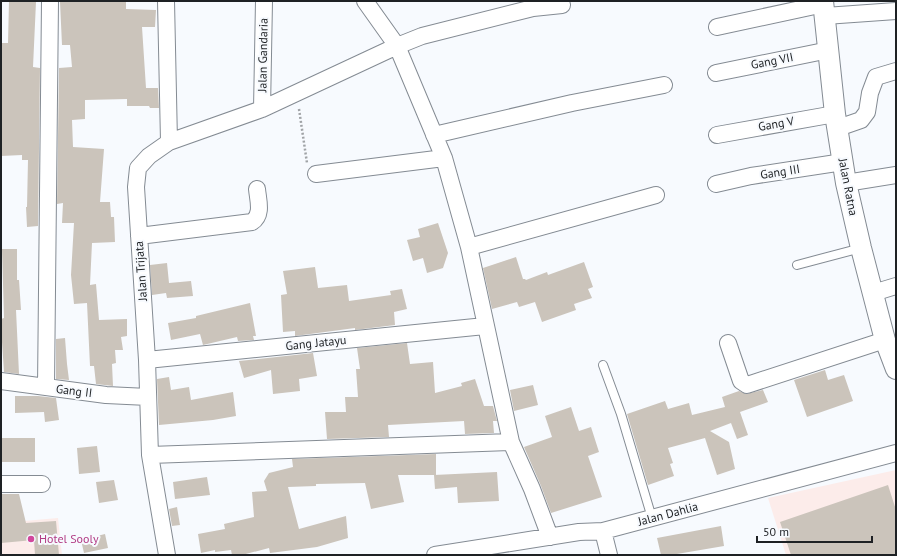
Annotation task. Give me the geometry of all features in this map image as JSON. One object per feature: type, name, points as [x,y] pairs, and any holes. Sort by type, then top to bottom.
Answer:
[{"type":"street","points":[[46,387],[50,1]]},
{"type":"street","points":[[166,1],[170,142],[262,109],[397,46],[422,36],[532,5],[562,5]]},
{"type":"street","name":"Jalan Gandaria","points":[[262,109],[264,1]]},
{"type":"street","points":[[365,1],[397,46],[444,158],[469,247],[511,442],[532,489],[550,537]]},
{"type":"street","points":[[717,27],[824,7],[896,11]]},
{"type":"street","name":"Jalan Ratna","points":[[824,7],[836,120],[846,183],[885,340],[896,369]]},
{"type":"street","name":"Gang VII","points":[[716,73],[829,50]]},
{"type":"street","name":"Gang V","points":[[717,135],[836,120],[861,120],[867,112],[870,93],[876,77],[896,71]]},
{"type":"street","points":[[434,135],[572,103],[664,85]]},
{"type":"street","name":"Jalan Trijata","points":[[167,555],[150,455],[147,360],[136,187],[138,168],[149,156],[170,142]]},
{"type":"street","points":[[316,174],[444,158]]},
{"type":"street","name":"Gang III","points":[[716,184],[751,176],[843,162]]},
{"type":"street","points":[[846,183],[896,175]]},
{"type":"street","points":[[139,236],[252,222],[257,219],[259,214],[257,189]]},
{"type":"street","points":[[469,247],[656,195]]},
{"type":"street","points":[[873,293],[896,286]]},
{"type":"street","name":"Gang Jatayu","points":[[147,360],[486,326]]},
{"type":"street","points":[[728,343],[741,381],[747,385],[885,340]]},
{"type":"street","name":"Gang II","points":[[1,381],[106,395],[148,397]]},
{"type":"street","points":[[150,455],[511,442]]},
{"type":"street","name":"Jalan Dahlia","points":[[435,555],[578,532],[603,531],[896,453]]},
{"type":"street","points":[[1,484],[42,484]]},
{"type":"street","points":[[603,531],[609,555]]},
{"type":"lane","points":[[797,265],[861,248]]},
{"type":"lane","points":[[603,365],[621,414],[652,518]]},
{"type":"path","points":[[297,92],[307,162],[310,169],[316,174]]},
{"type":"shaded area","points":[[896,470],[896,555],[786,555],[768,498]]},
{"type":"shaded area","name":"Hotel Sooly","points":[[58,518],[62,555],[1,555],[1,523]]},
{"type":"building","points":[[9,1],[36,2],[33,67],[40,68],[38,226],[27,227],[26,207],[28,160],[22,160],[22,155],[1,156],[1,43],[8,43]]},
{"type":"building","points":[[126,1],[126,9],[156,10],[155,27],[142,27],[146,88],[158,88],[159,108],[150,108],[149,106],[127,106],[127,99],[85,100],[85,119],[72,120],[73,147],[104,149],[100,202],[110,202],[111,217],[114,217],[115,242],[92,243],[90,285],[96,284],[99,320],[127,319],[127,336],[121,337],[123,350],[115,350],[116,363],[112,364],[113,386],[96,384],[94,366],[90,366],[87,303],[74,304],[71,275],[74,223],[62,223],[63,203],[57,204],[59,68],[72,67],[70,45],[62,45],[60,2]]},
{"type":"building","points":[[438,223],[448,253],[443,268],[427,273],[423,258],[413,261],[407,240],[420,237],[418,229]]},
{"type":"building","points":[[2,249],[17,249],[17,280],[19,280],[21,310],[16,310],[19,374],[4,372],[1,327],[1,319],[4,318]]},
{"type":"building","points":[[516,257],[523,279],[526,280],[547,272],[548,275],[584,262],[593,287],[588,289],[592,298],[574,304],[576,310],[542,322],[535,302],[519,307],[517,302],[492,309],[483,268]]},
{"type":"building","points":[[167,263],[169,283],[191,281],[193,296],[167,298],[166,293],[152,295],[150,265]]},
{"type":"building","points":[[315,267],[318,288],[347,285],[349,301],[391,295],[390,291],[402,289],[407,309],[394,312],[395,325],[355,330],[355,328],[295,336],[295,331],[283,332],[281,295],[287,294],[283,271]]},
{"type":"building","points":[[250,303],[256,336],[253,336],[254,340],[238,341],[237,337],[203,345],[200,334],[171,340],[168,323],[196,318],[196,316]]},
{"type":"building","points":[[65,338],[69,380],[56,379],[56,339]]},
{"type":"building","points":[[407,343],[410,364],[433,362],[435,393],[462,386],[461,383],[475,379],[484,406],[493,406],[497,421],[493,421],[494,433],[465,434],[464,421],[388,425],[389,437],[327,439],[325,412],[346,412],[345,397],[358,397],[356,369],[360,369],[357,348]]},
{"type":"building","points":[[313,353],[317,376],[299,379],[300,391],[273,394],[271,370],[244,378],[239,361]]},
{"type":"building","points":[[825,370],[828,380],[844,375],[853,401],[807,417],[794,380]]},
{"type":"building","points":[[169,377],[171,390],[189,387],[191,400],[233,392],[236,416],[213,420],[159,425],[157,379]]},
{"type":"building","points":[[533,385],[538,405],[514,411],[510,390]]},
{"type":"building","points":[[763,390],[768,402],[740,412],[748,435],[737,439],[731,423],[710,431],[729,442],[735,469],[717,475],[705,438],[668,448],[673,463],[670,464],[674,476],[648,485],[627,414],[665,401],[668,409],[689,403],[692,415],[725,407],[722,397],[739,391],[746,394]]},
{"type":"building","points":[[15,396],[56,398],[59,420],[45,422],[44,412],[15,413]]},
{"type":"building","points":[[571,407],[579,431],[591,427],[599,452],[588,456],[602,497],[551,513],[524,447],[552,437],[545,416]]},
{"type":"building","points":[[1,438],[35,438],[35,462],[1,462]]},
{"type":"building","points":[[97,446],[100,472],[79,474],[77,448]]},
{"type":"building","points":[[436,454],[436,475],[398,475],[404,502],[371,509],[365,483],[316,484],[316,486],[288,487],[299,529],[346,516],[348,538],[317,547],[270,553],[269,548],[242,555],[232,555],[231,550],[215,552],[215,550],[201,553],[198,534],[225,529],[224,524],[254,517],[252,492],[267,491],[264,481],[269,473],[293,467],[292,459]]},
{"type":"building","points":[[497,472],[499,501],[458,503],[457,487],[435,489],[434,475]]},
{"type":"building","points":[[207,477],[210,495],[175,499],[173,482]]},
{"type":"building","points":[[114,480],[118,500],[99,503],[96,482]]},
{"type":"building","points":[[888,485],[896,510],[896,555],[791,555],[780,522]]},
{"type":"building","name":"Hotel Sooly","points":[[1,494],[19,494],[26,523],[56,521],[59,555],[35,555],[34,540],[1,543]]},
{"type":"building","points":[[177,507],[180,525],[172,526],[169,509]]},
{"type":"building","points":[[721,526],[724,546],[671,555],[661,555],[657,538]]},
{"type":"building","points":[[105,534],[108,548],[84,553],[81,540]]},
{"type":"place","name":"Hotel Sooly","points":[[31,539]]}]
